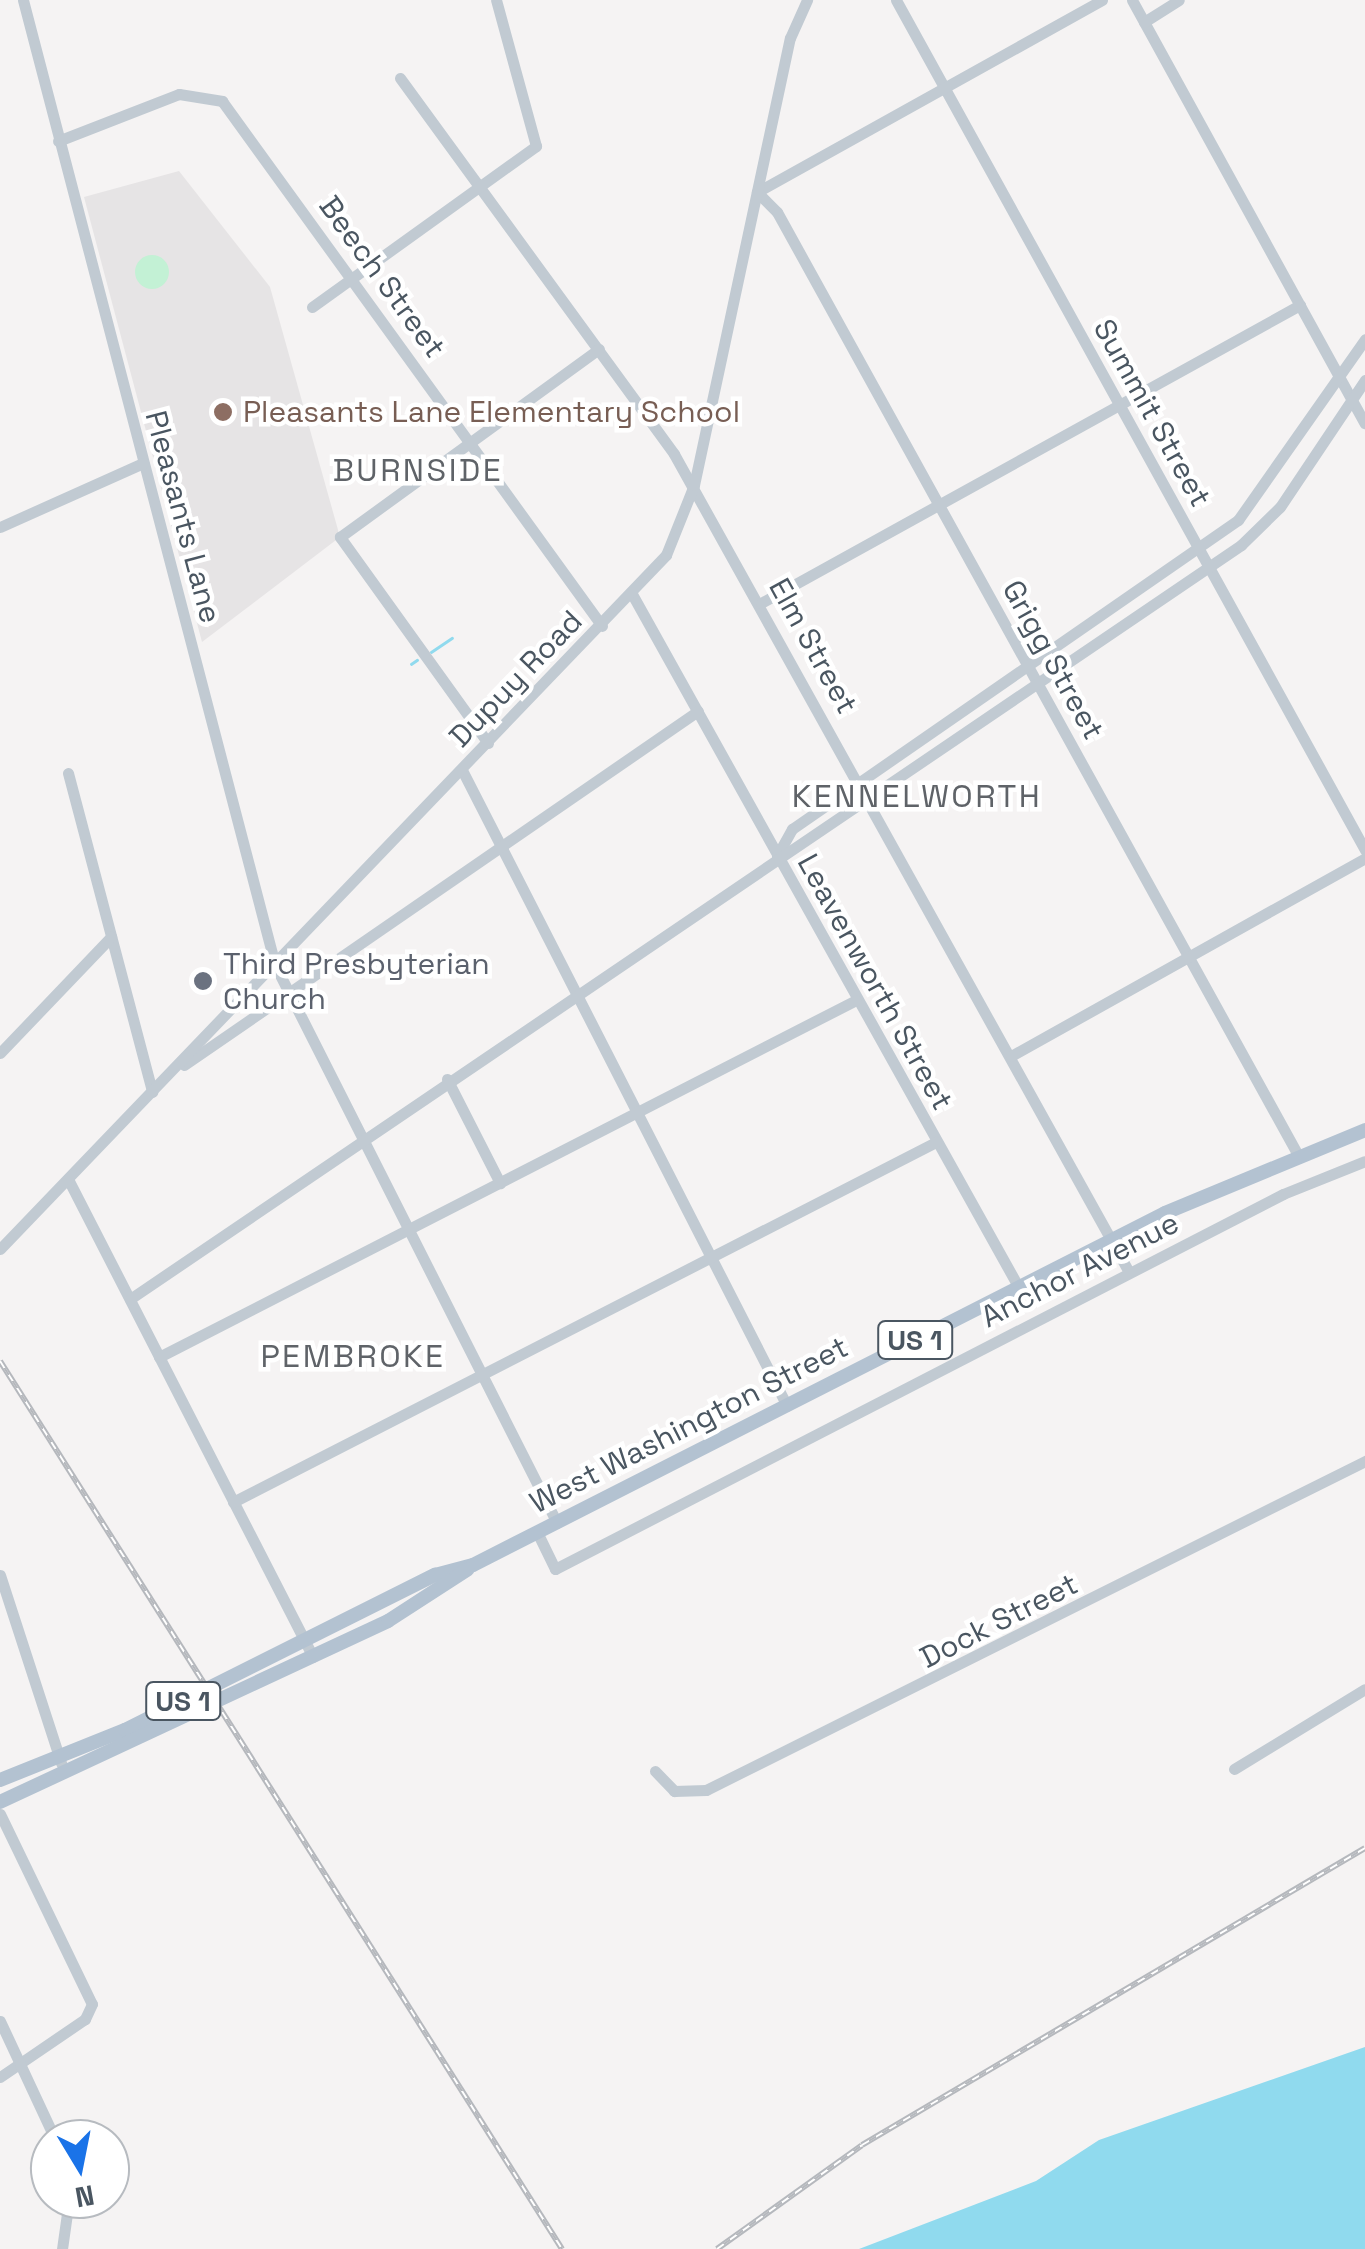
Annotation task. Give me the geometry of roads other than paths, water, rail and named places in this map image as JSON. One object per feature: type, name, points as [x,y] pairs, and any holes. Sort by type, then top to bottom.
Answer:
[{"type":"main road","name":"West Washington Street","points":[[59,1759],[538,1534],[1112,1240],[1365,1130]]},
{"type":"main road","name":"West Washington Street","points":[[0,1802],[65,1777],[314,1658],[440,1593],[473,1565]]},
{"type":"main road","name":"US 1","points":[[0,1780],[59,1759]]},
{"type":"street","name":"Pleasants Lane","points":[[23,0],[274,965],[286,996],[557,1524]]},
{"type":"street","points":[[312,307],[536,146],[523,87],[496,0]]},
{"type":"street","name":"Dupuy Road","points":[[0,1249],[602,626],[678,533],[694,485],[790,38],[807,0]]},
{"type":"street","name":"Summit Street","points":[[896,0],[1365,854]]},
{"type":"street","points":[[757,192],[1102,0]]},
{"type":"street","points":[[1132,0],[1365,423]]},
{"type":"street","points":[[1144,22],[1179,0]]},
{"type":"street","name":"Elm Street","points":[[400,78],[482,185],[694,485],[1129,1272]]},
{"type":"street","name":"Beech Street","points":[[58,141],[179,94],[210,95],[246,128],[602,626]]},
{"type":"street","name":"Grigg Street","points":[[757,192],[777,212],[1299,1157]]},
{"type":"street","points":[[761,603],[1300,305]]},
{"type":"street","points":[[776,856],[792,829],[1198,548],[1262,494],[1365,339]]},
{"type":"street","points":[[488,743],[340,538],[600,349]]},
{"type":"street","points":[[130,1299],[575,991],[776,856],[868,801],[1209,567],[1273,515],[1365,380]]},
{"type":"street","points":[[0,527],[143,463]]},
{"type":"street","name":"Leavenworth Street","points":[[632,594],[1019,1288]]},
{"type":"street","points":[[168,1076],[698,711]]},
{"type":"street","points":[[462,770],[788,1406]]},
{"type":"street","points":[[68,773],[152,1092]]},
{"type":"street","points":[[1011,1056],[1365,854]]},
{"type":"street","points":[[1,1050],[111,938]]},
{"type":"street","points":[[160,1357],[856,1000]]},
{"type":"street","points":[[447,1079],[500,1182]]},
{"type":"street","points":[[233,1502],[936,1142]]},
{"type":"street","name":"Anchor Avenue","points":[[538,1534],[555,1569],[1129,1272],[1365,1161]]},
{"type":"street","points":[[68,1179],[314,1658]]},
{"type":"street","name":"Dock Street","points":[[654,1771],[674,1791],[706,1790],[1365,1461]]},
{"type":"street","points":[[0,1575],[65,1777]]},
{"type":"street","points":[[1234,1769],[1365,1689]]},
{"type":"street","points":[[0,1814],[92,2004],[86,2020],[0,2078]]},
{"type":"street","points":[[0,2020],[46,2119]]},
{"type":"street","points":[[62,2249],[66,2219]]},
{"type":"water","points":[[1365,2047],[1365,2249],[859,2249],[1036,2181],[1099,2140]]},
{"type":"waterway","points":[[431,652],[452,638]]},
{"type":"waterway","points":[[411,664],[417,660]]},
{"type":"railway","points":[[0,1361],[562,2249]]},
{"type":"railway","points":[[717,2249],[862,2145],[1365,1848]]},
{"type":"place","name":"Pleasants Lane Elementary School","points":[[223,412]]},
{"type":"place","name":"Third Presbyterian Church","points":[[203,981]]},
{"type":"district","name":"BURNSIDE","points":[[418,470]]},
{"type":"district","name":"KENNELWORTH","points":[[917,796]]},
{"type":"district","name":"PEMBROKE","points":[[353,1356]]}]
